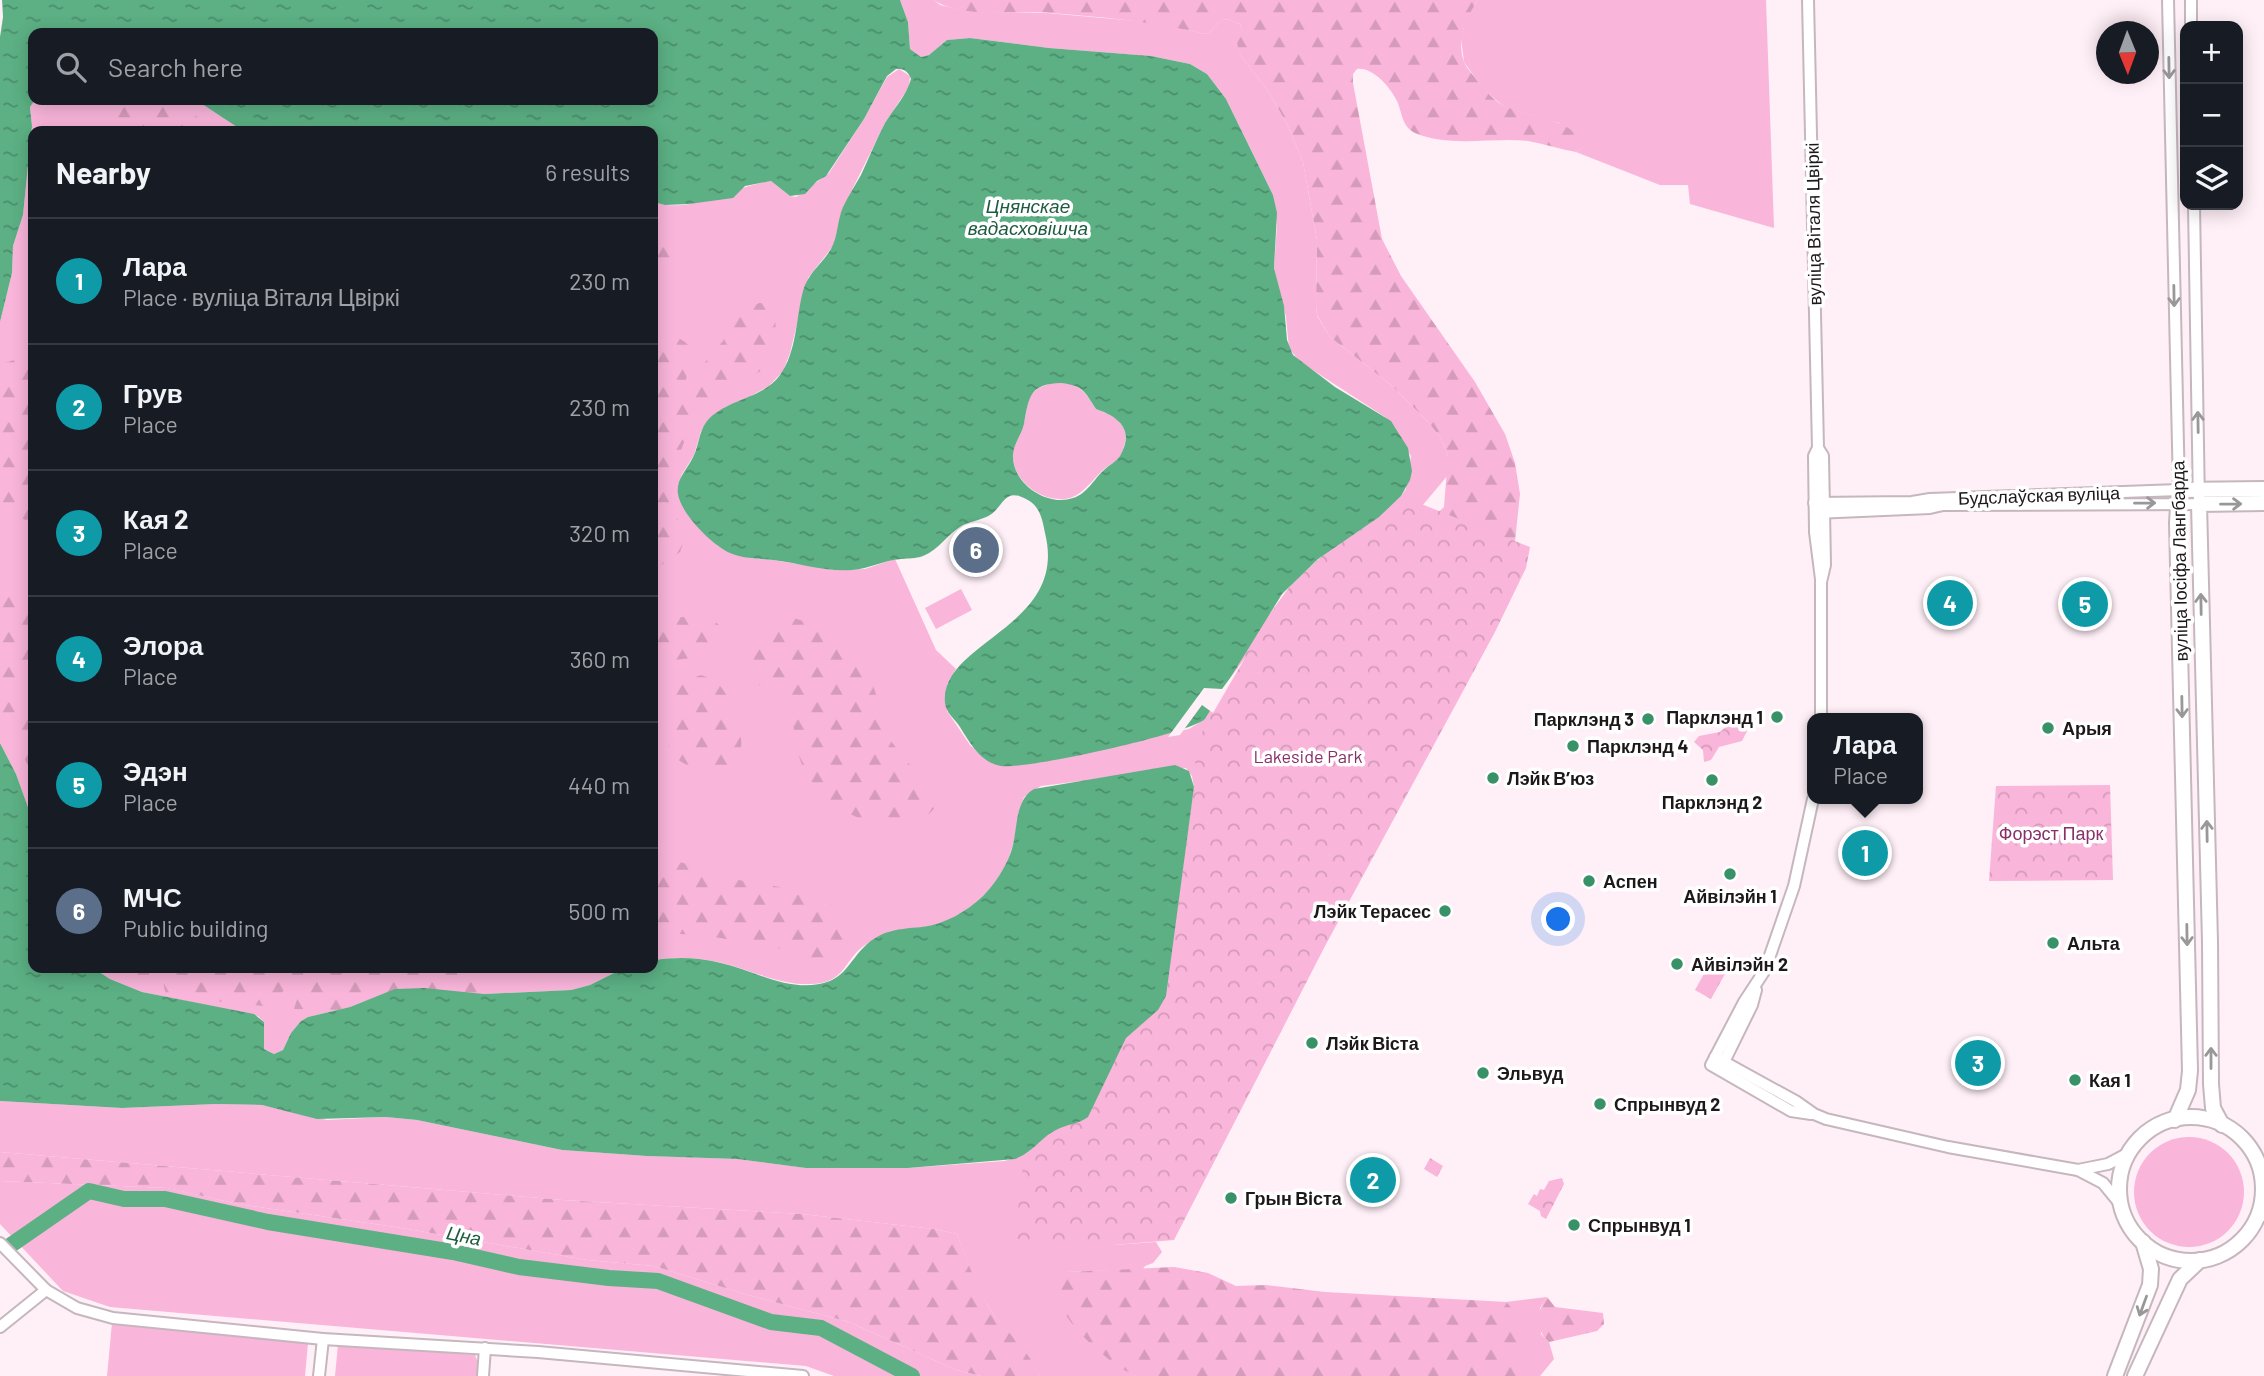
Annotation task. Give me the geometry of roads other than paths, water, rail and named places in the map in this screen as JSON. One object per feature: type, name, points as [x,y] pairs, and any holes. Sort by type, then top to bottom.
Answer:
[{"type":"main road","name":"Будслаўская вуліца","points":[[2199,497],[2264,489]]},
{"type":"main road","name":"Будслаўская вуліца","points":[[2178,496],[2264,503]]},
{"type":"main road","name":"вуліца Іосіфа Лангбарда","points":[[2175,1120],[2188,1090],[2190,1071],[2178,496]]},
{"type":"main road","name":"вуліца Іосіфа Лангбарда","points":[[2199,497],[2211,1084],[2213,1108],[2222,1125]]},
{"type":"main road","points":[[2115,1376],[2150,1285],[2151,1269],[2142,1241],[2129,1224],[2121,1205],[2119,1184],[2127,1154],[2147,1132],[2160,1124],[2175,1120],[2199,1119],[2222,1125],[2238,1136],[2258,1161],[2263,1177],[2262,1216],[2253,1229],[2238,1244],[2221,1255],[2200,1260],[2169,1256],[2142,1241]]},
{"type":"main road","points":[[2135,1376],[2180,1279],[2200,1260]]},
{"type":"street","name":"вуліца Віталя Цвіркі","points":[[1808,0],[1818,448],[1814,456],[1819,508],[1817,565],[1821,582],[1821,713]]},
{"type":"street","name":"вуліца Іосіфа Лангбарда","points":[[2168,0],[2178,496]]},
{"type":"street","points":[[2191,0],[2191,21]]},
{"type":"street","name":"вуліца Іосіфа Лангбарда","points":[[2194,210],[2199,497]]},
{"type":"street","name":"Будслаўская вуліца","points":[[1819,508],[1930,499],[2178,496]]},
{"type":"street","points":[[1812,804],[1794,886],[1759,981],[1744,1002],[1719,1063],[1791,1111],[1814,1114],[1877,1132],[2078,1170],[2103,1183],[2121,1205]]},
{"type":"street","points":[[2078,1170],[2108,1164],[2127,1154]]},
{"type":"street","points":[[0,1243],[46,1290],[77,1308],[113,1318],[323,1339],[485,1348],[803,1376]]},
{"type":"street","points":[[0,1327],[46,1290]]},
{"type":"street","points":[[319,1376],[323,1339]]},
{"type":"street","points":[[483,1376],[485,1348]]},
{"type":"water","name":"Цнянскае вадасховішча","points":[[2,0],[900,0],[908,22],[910,49],[921,57],[929,55],[947,40],[970,38],[1049,48],[1151,56],[1190,64],[1207,74],[1226,99],[1273,195],[1277,213],[1274,268],[1284,306],[1287,340],[1293,355],[1335,387],[1391,421],[1408,448],[1412,471],[1410,480],[1401,496],[1379,517],[1318,559],[1282,594],[1205,719],[1139,742],[1072,757],[1016,766],[994,764],[981,756],[972,745],[945,703],[949,682],[961,664],[1022,612],[1039,591],[1047,565],[1043,522],[1034,504],[1012,495],[990,515],[963,525],[923,556],[842,570],[730,553],[698,528],[685,511],[678,494],[680,480],[694,456],[707,421],[724,408],[773,383],[786,366],[805,285],[831,249],[843,207],[885,123],[907,91],[911,79],[905,71],[896,69],[887,76],[864,119],[826,176],[805,194],[790,196],[771,181],[745,186],[733,198],[665,205],[658,203],[658,126],[235,126],[204,105],[658,105],[658,28],[28,28],[28,105],[31,105],[32,126],[28,126],[28,166],[23,215],[13,246],[12,273],[0,322]],"holes":[[[1050,384],[1074,386],[1083,390],[1096,409],[1118,421],[1126,439],[1118,458],[1082,493],[1073,498],[1052,499],[1042,496],[1024,483],[1014,465],[1013,454],[1032,394],[1042,386]]]},
{"type":"water","points":[[0,743],[16,774],[28,807],[28,973],[101,973],[142,992],[254,1014],[264,1022],[264,1049],[274,1054],[283,1050],[291,1033],[308,1017],[350,1007],[395,989],[424,988],[484,994],[571,990],[590,985],[614,973],[658,973],[658,960],[679,958],[721,963],[788,984],[816,985],[830,981],[844,971],[875,938],[885,933],[947,920],[983,896],[1006,864],[1020,808],[1034,789],[1175,765],[1189,771],[1194,787],[1166,996],[1158,1010],[1126,1038],[1088,1117],[1056,1130],[1015,1159],[908,1168],[806,1168],[737,1159],[562,1150],[417,1120],[386,1117],[317,1119],[262,1105],[122,1108],[0,1101]]},
{"type":"waterway","name":"Цна","points":[[11,1245],[89,1191],[124,1199],[165,1199],[268,1222],[453,1252],[519,1267],[658,1281],[771,1322],[821,1328],[912,1376]]},
{"type":"place","name":"МЧС","points":[[976,550]]},
{"type":"place","name":"Элора","points":[[1950,603]]},
{"type":"place","name":"Эдэн","points":[[2085,604]]},
{"type":"place","name":"Парклэнд 1","points":[[1777,717]]},
{"type":"place","name":"Парклэнд 3","points":[[1648,719]]},
{"type":"place","name":"Арыя","points":[[2048,728]]},
{"type":"place","name":"Парклэнд 4","points":[[1573,746]]},
{"type":"place","name":"Лэйк В’юз","points":[[1493,778]]},
{"type":"place","name":"Парклэнд 2","points":[[1712,780]]},
{"type":"place","name":"Лара","points":[[1865,853]]},
{"type":"place","name":"Айвілэйн 1","points":[[1730,874]]},
{"type":"place","name":"Аспен","points":[[1589,881]]},
{"type":"place","name":"Лэйк Терасес","points":[[1445,911]]},
{"type":"place","name":"Альта","points":[[2053,943]]},
{"type":"place","name":"Айвілэйн 2","points":[[1677,964]]},
{"type":"place","name":"Лэйк Вiста","points":[[1312,1043]]},
{"type":"place","name":"Кая 2","points":[[1978,1063]]},
{"type":"place","name":"Эльвуд","points":[[1483,1073]]},
{"type":"place","name":"Кая 1","points":[[2075,1080]]},
{"type":"place","name":"Спрынвуд 2","points":[[1600,1104]]},
{"type":"place","name":"Грув","points":[[1373,1180]]},
{"type":"place","name":"Грын Вiста","points":[[1231,1198]]},
{"type":"place","name":"Спрынвуд 1","points":[[1574,1225]]},
{"type":"park label","name":"Lakeside Park","points":[[1308,756]]},
{"type":"park label","name":"Форэст Парк","points":[[2051,833]]}]
